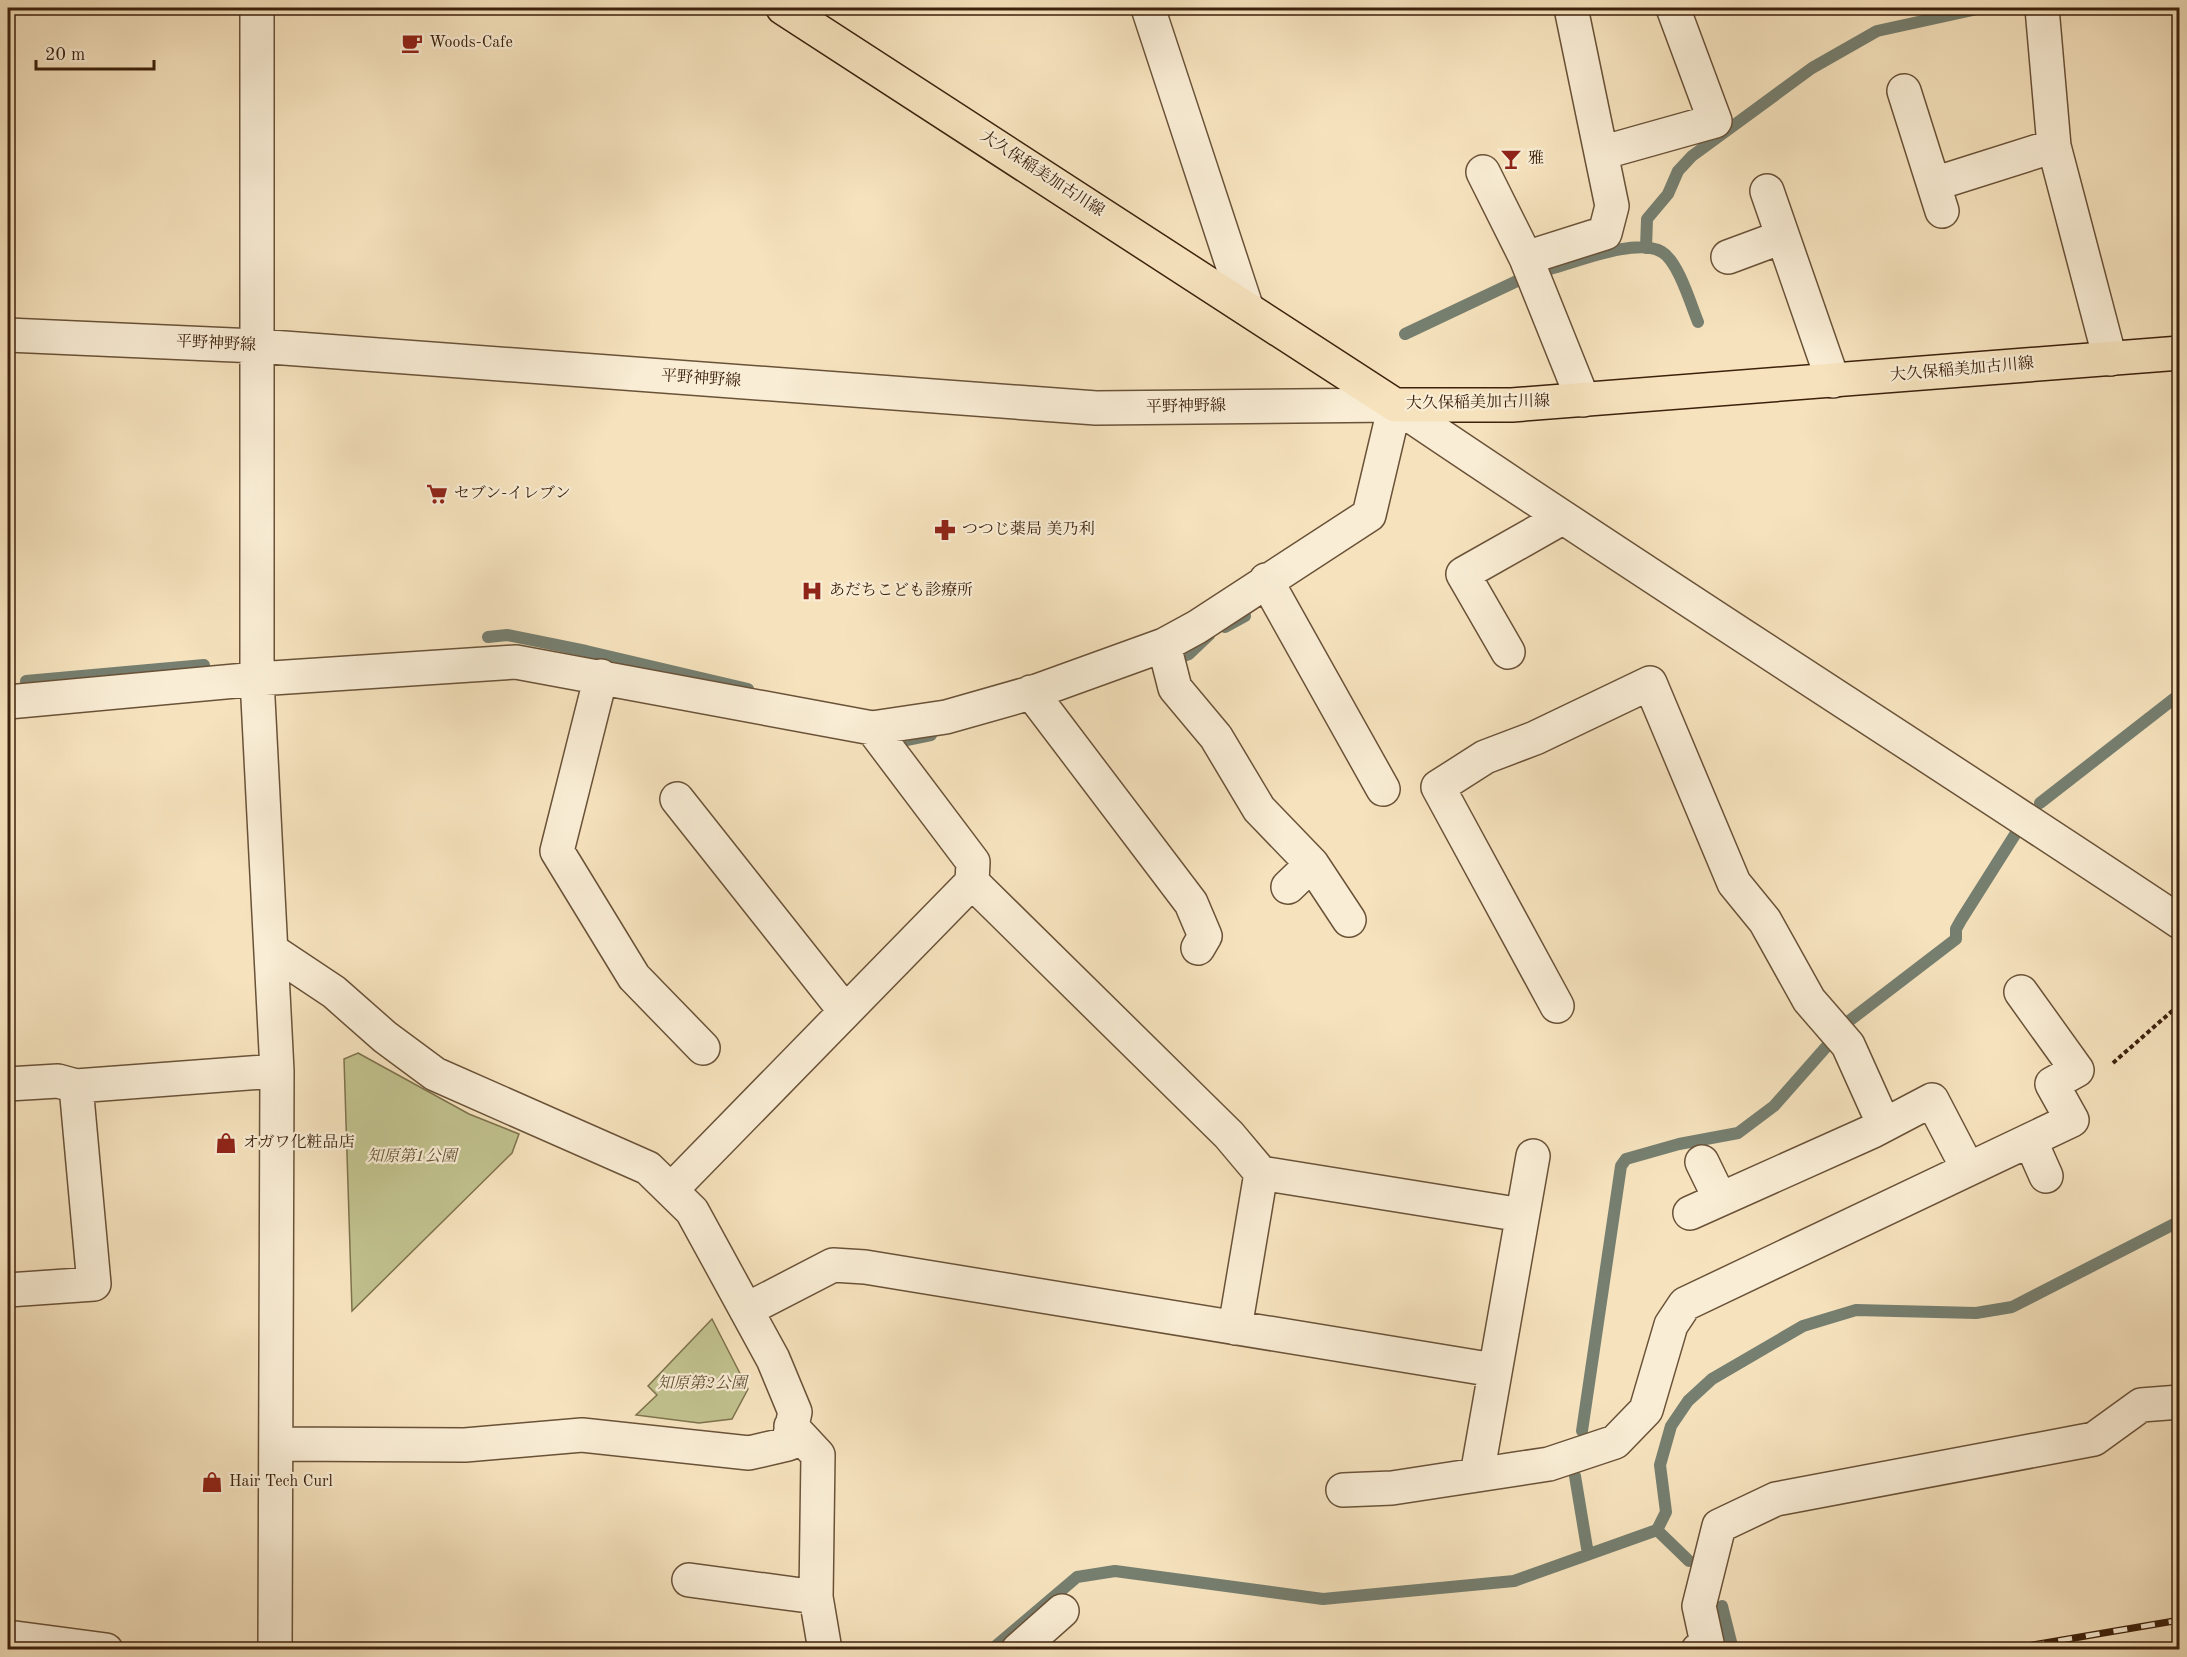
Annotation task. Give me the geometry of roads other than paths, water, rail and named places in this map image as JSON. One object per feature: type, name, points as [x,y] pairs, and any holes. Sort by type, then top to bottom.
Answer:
[{"type":"main road","name":"大久保稲美加古川線","points":[[783,8],[1246,306],[1395,405],[1512,405],[2180,353]]},
{"type":"street","points":[[256,8],[257,679],[277,1071],[275,1650]]},
{"type":"street","points":[[1149,8],[1246,306]]},
{"type":"street","points":[[1526,258],[1605,233],[1612,206],[1571,8]]},
{"type":"street","points":[[1601,153],[1715,121],[1673,8]]},
{"type":"street","points":[[2042,8],[2054,146],[2110,359]]},
{"type":"street","points":[[1904,91],[1938,198],[2054,146]]},
{"type":"street","points":[[1483,172],[1526,258],[1583,400]]},
{"type":"street","points":[[1767,191],[1833,381]]},
{"type":"street","points":[[1728,257],[1782,237]]},
{"type":"street","name":"平野神野線","points":[[8,335],[257,346],[1096,408],[1395,405]]},
{"type":"street","points":[[8,702],[257,679],[516,662],[872,728],[946,717],[1167,656],[1197,627],[1368,515],[1395,405],[1562,518],[2180,922]]},
{"type":"street","points":[[1508,652],[1463,574],[1562,518]]},
{"type":"street","points":[[1266,580],[1383,789]]},
{"type":"street","points":[[1167,656],[1175,688],[1216,736],[1260,809],[1312,864],[1349,921]]},
{"type":"street","points":[[601,676],[557,851],[634,977],[703,1048]]},
{"type":"street","points":[[1557,1006],[1438,787],[1485,757],[1535,738],[1650,683],[1734,883],[1765,921],[1809,1000],[1848,1046],[1884,1125]]},
{"type":"street","points":[[1030,692],[1191,903],[1205,936],[1197,948]]},
{"type":"street","points":[[671,1190],[972,882],[973,861],[872,728]]},
{"type":"street","points":[[677,799],[845,1011]]},
{"type":"street","points":[[1287,887],[1312,864]]},
{"type":"street","points":[[972,882],[1229,1135],[1261,1173],[1522,1215]]},
{"type":"street","points":[[271,950],[334,992],[385,1037],[435,1074],[648,1168],[692,1211],[773,1359],[795,1412],[788,1444],[749,1453],[582,1435],[465,1445],[276,1444]]},
{"type":"street","points":[[1343,1490],[1392,1488],[1549,1464],[1615,1442],[1646,1410],[1671,1325],[1685,1304],[2072,1120],[2052,1084],[2077,1070],[2021,992]]},
{"type":"street","points":[[8,1084],[58,1081],[76,1086],[277,1071]]},
{"type":"street","points":[[8,1290],[94,1284],[76,1086]]},
{"type":"street","points":[[1690,1213],[1884,1125],[1932,1100],[1968,1169]]},
{"type":"street","points":[[2030,1140],[2046,1176]]},
{"type":"street","points":[[1477,1475],[1533,1156]]},
{"type":"street","points":[[1702,1162],[1720,1199]]},
{"type":"street","points":[[1234,1328],[1261,1173]]},
{"type":"street","points":[[746,1310],[833,1265],[865,1267],[1494,1370]]},
{"type":"street","points":[[1698,1650],[1707,1643],[1699,1606],[1719,1526],[1776,1499],[2094,1438],[2141,1405],[2180,1401]]},
{"type":"street","points":[[791,1426],[818,1455],[816,1597],[825,1650]]},
{"type":"street","points":[[689,1580],[816,1597]]},
{"type":"street","points":[[1018,1650],[1062,1611]]},
{"type":"street","points":[[8,1637],[42,1646],[106,1650]]},
{"type":"waterway","points":[[1646,248],[1647,219],[1668,194],[1678,171],[1692,156],[1812,68],[1877,31],[1982,8]]},
{"type":"waterway","points":[[1550,269],[1607,252],[1638,247],[1651,248],[1662,252],[1673,264],[1698,322]]},
{"type":"waterway","points":[[1405,334],[1517,281]]},
{"type":"waterway","points":[[1225,627],[1245,616]]},
{"type":"waterway","points":[[488,637],[507,635],[748,689]]},
{"type":"waterway","points":[[1169,661],[1189,654],[1209,635]]},
{"type":"waterway","points":[[26,681],[204,665]]},
{"type":"waterway","points":[[2040,803],[2180,694]]},
{"type":"waterway","points":[[887,744],[931,735]]},
{"type":"waterway","points":[[1582,1431],[1621,1166],[1626,1159],[1679,1144],[1738,1133],[1774,1106],[1849,1021],[1956,939],[1956,929],[1961,920],[2016,833]]},
{"type":"waterway","points":[[991,1650],[1077,1577],[1115,1571],[1323,1599],[1514,1581],[1657,1530],[1666,1512],[1660,1465],[1671,1426],[1688,1401],[1712,1379],[1803,1326],[1856,1310],[1976,1313],[2012,1307],[2180,1221]]},
{"type":"waterway","points":[[1575,1476],[1588,1554]]},
{"type":"waterway","points":[[1657,1530],[1689,1561]]},
{"type":"waterway","points":[[1722,1606],[1733,1650]]},
{"type":"railway","points":[[2003,1650],[2180,1620]]},
{"type":"place","name":"Woods-Cafe","points":[[412,43]]},
{"type":"place","name":"雅","points":[[1511,159]]},
{"type":"place","name":"セブン-イレブン","points":[[437,494]]},
{"type":"place","name":"つつじ薬局 美乃利","points":[[945,530]]},
{"type":"place","name":"あだちこども診療所","points":[[812,591]]},
{"type":"place","name":"オガワ化粧品店","points":[[226,1143]]},
{"type":"place","name":"Hair Tech Curl","points":[[212,1482]]},
{"type":"park label","name":"知原第1公園","points":[[412,1157]]},
{"type":"park label","name":"知原第2公園","points":[[702,1384]]}]
